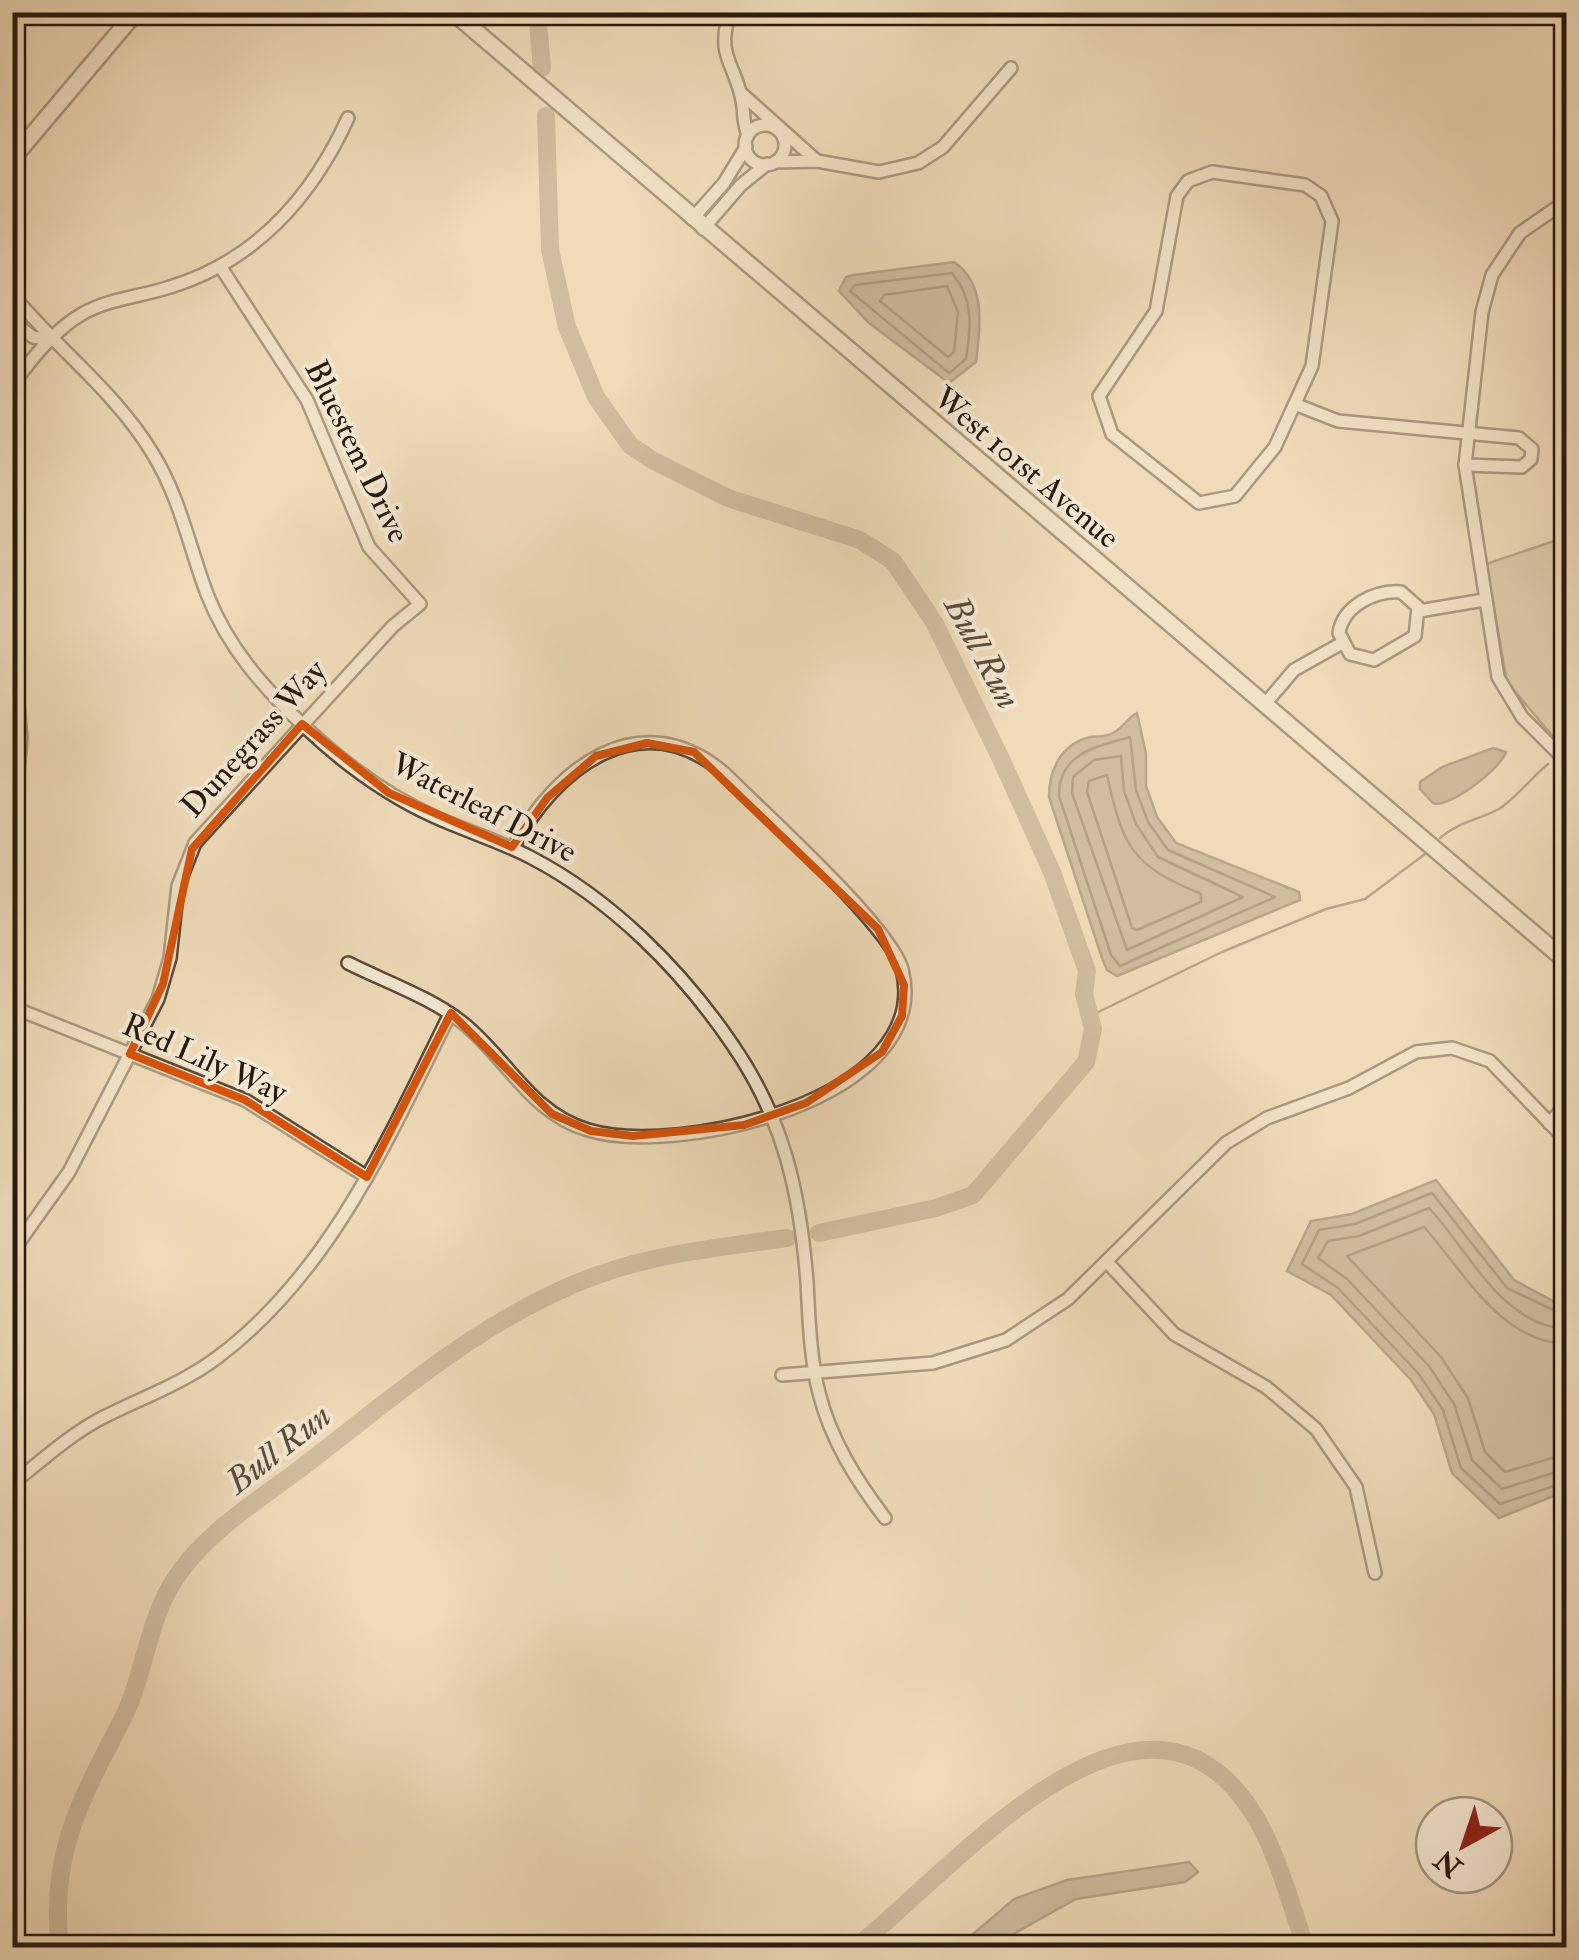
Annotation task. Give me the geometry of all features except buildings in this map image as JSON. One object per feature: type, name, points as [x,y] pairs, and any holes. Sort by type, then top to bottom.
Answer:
[{"type":"street","points":[[12,159],[136,12]]},
{"type":"street","name":"West 101st Avenue","points":[[453,12],[1566,961]]},
{"type":"street","points":[[730,12],[724,39],[727,64],[741,94],[752,160],[817,161],[879,172],[918,164],[943,147],[1011,68]]},
{"type":"street","points":[[741,94],[817,161]]},
{"type":"street","points":[[12,385],[51,340],[100,305],[170,287],[220,266],[248,248],[290,210],[325,164],[348,118]]},
{"type":"street","points":[[698,224],[747,141],[762,125],[779,127]]},
{"type":"street","points":[[698,224],[771,163],[785,144],[779,127]]},
{"type":"street","points":[[1220,172],[1297,182],[1320,196],[1332,230],[1315,354],[1297,404],[1275,448],[1246,485],[1235,496],[1216,502],[1193,501],[1112,434],[1101,412],[1101,389],[1152,320],[1161,295],[1173,204],[1188,181],[1220,172]]},
{"type":"street","points":[[1566,201],[1526,226],[1496,266],[1482,312],[1465,465],[1484,600],[1502,686],[1522,717],[1566,761]]},
{"type":"street","name":"Bluestem Drive","points":[[220,266],[307,400],[369,547],[420,604]]},
{"type":"street","name":"Waterleaf Drive","points":[[12,294],[43,324],[51,340],[107,392],[146,442],[174,494],[222,628],[256,677],[302,724],[388,792],[514,848],[602,904],[661,958],[730,1040],[774,1116],[800,1207],[815,1373],[835,1440],[885,1518]]},
{"type":"street","name":"Waterleaf Drive","points":[[12,321],[32,337],[51,340]]},
{"type":"street","points":[[1297,404],[1330,420],[1522,438],[1532,452],[1522,467],[1465,465]]},
{"type":"street","points":[[1401,592],[1419,610],[1415,636],[1379,658],[1360,660],[1342,643],[1339,627],[1346,613],[1380,593],[1401,592]]},
{"type":"street","points":[[1419,610],[1484,600]]},
{"type":"street","name":"Dunegrass Way","points":[[12,1252],[69,1172],[163,984],[178,886],[192,848],[393,626],[420,604]]},
{"type":"street","points":[[12,640],[21,738],[12,836]]},
{"type":"street","points":[[1264,704],[1294,670],[1342,643]]},
{"type":"street","points":[[348,963],[450,1014],[472,1031],[539,1104],[591,1132],[633,1136],[732,1127],[774,1116],[806,1103],[866,1066],[892,1038],[902,1016],[904,986],[896,955],[878,929],[724,773],[702,756],[664,744],[621,746],[585,763],[546,798],[514,848]]},
{"type":"street","name":"Red Lily Way","points":[[12,1007],[245,1100],[367,1177]]},
{"type":"street","points":[[12,1484],[98,1420],[186,1378],[243,1336],[307,1269],[367,1177],[450,1014]]},
{"type":"street","points":[[782,1375],[933,1363],[992,1347],[1054,1311],[1201,1165],[1236,1136],[1276,1114],[1350,1088],[1416,1052],[1452,1048],[1483,1056],[1507,1074],[1565,1137]]},
{"type":"street","points":[[1549,1123],[1566,1106]]},
{"type":"street","points":[[1106,1262],[1174,1334],[1266,1387],[1316,1429],[1356,1487],[1375,1573]]},
{"type":"highlighted area","points":[[302,724],[389,793],[512,847],[547,798],[596,756],[647,743],[694,752],[878,929],[904,985],[902,1016],[882,1052],[806,1103],[744,1125],[633,1136],[591,1131],[552,1114],[451,1013],[367,1177],[245,1100],[130,1054],[163,984],[192,849]]},
{"type":"shaded area","points":[[1566,537],[1566,752],[1507,682],[1486,564]]},
{"type":"water","points":[[954,262],[972,282],[979,322],[976,362],[949,383],[869,323],[839,291],[846,277]]},
{"type":"water","points":[[1137,713],[1146,754],[1146,786],[1157,817],[1176,843],[1299,892],[1300,900],[1117,976],[1107,970],[1102,958],[1049,797],[1054,768],[1064,752],[1080,740],[1113,733]]},
{"type":"water","points":[[1493,748],[1506,752],[1502,760],[1461,794],[1433,803],[1420,789],[1420,782],[1442,767]]},
{"type":"water","points":[[1436,1180],[1514,1280],[1566,1308],[1566,1491],[1499,1518],[1452,1473],[1434,1414],[1411,1380],[1331,1295],[1287,1271],[1311,1221],[1352,1214]]},
{"type":"water","points":[[1189,1862],[1198,1872],[1185,1882],[1076,1899],[990,1947],[958,1947],[1014,1899],[1067,1880]]},
{"type":"waterway","name":"Bull Run","points":[[537,12],[542,68]]},
{"type":"waterway","name":"Bull Run","points":[[546,116],[550,250],[567,327],[596,397],[630,445],[652,460],[728,498],[860,540],[893,561],[934,622],[1001,759],[1052,872],[1087,971],[1084,994],[1093,1029],[1086,1062],[973,1195],[936,1208],[819,1233]]},
{"type":"waterway","points":[[1440,838],[1505,805],[1548,764]]},
{"type":"waterway","points":[[1092,1015],[1222,952],[1326,909],[1365,899],[1425,854]]},
{"type":"waterway","name":"Bull Run","points":[[60,1948],[59,1884],[81,1802],[130,1703],[166,1595],[202,1546],[408,1385],[517,1312],[555,1292],[618,1268],[690,1252],[787,1238]]},
{"type":"waterway","name":"Bull Run","points":[[855,1948],[993,1827],[1048,1787],[1103,1759],[1157,1750],[1208,1766],[1253,1813],[1277,1861],[1306,1948]]}]
